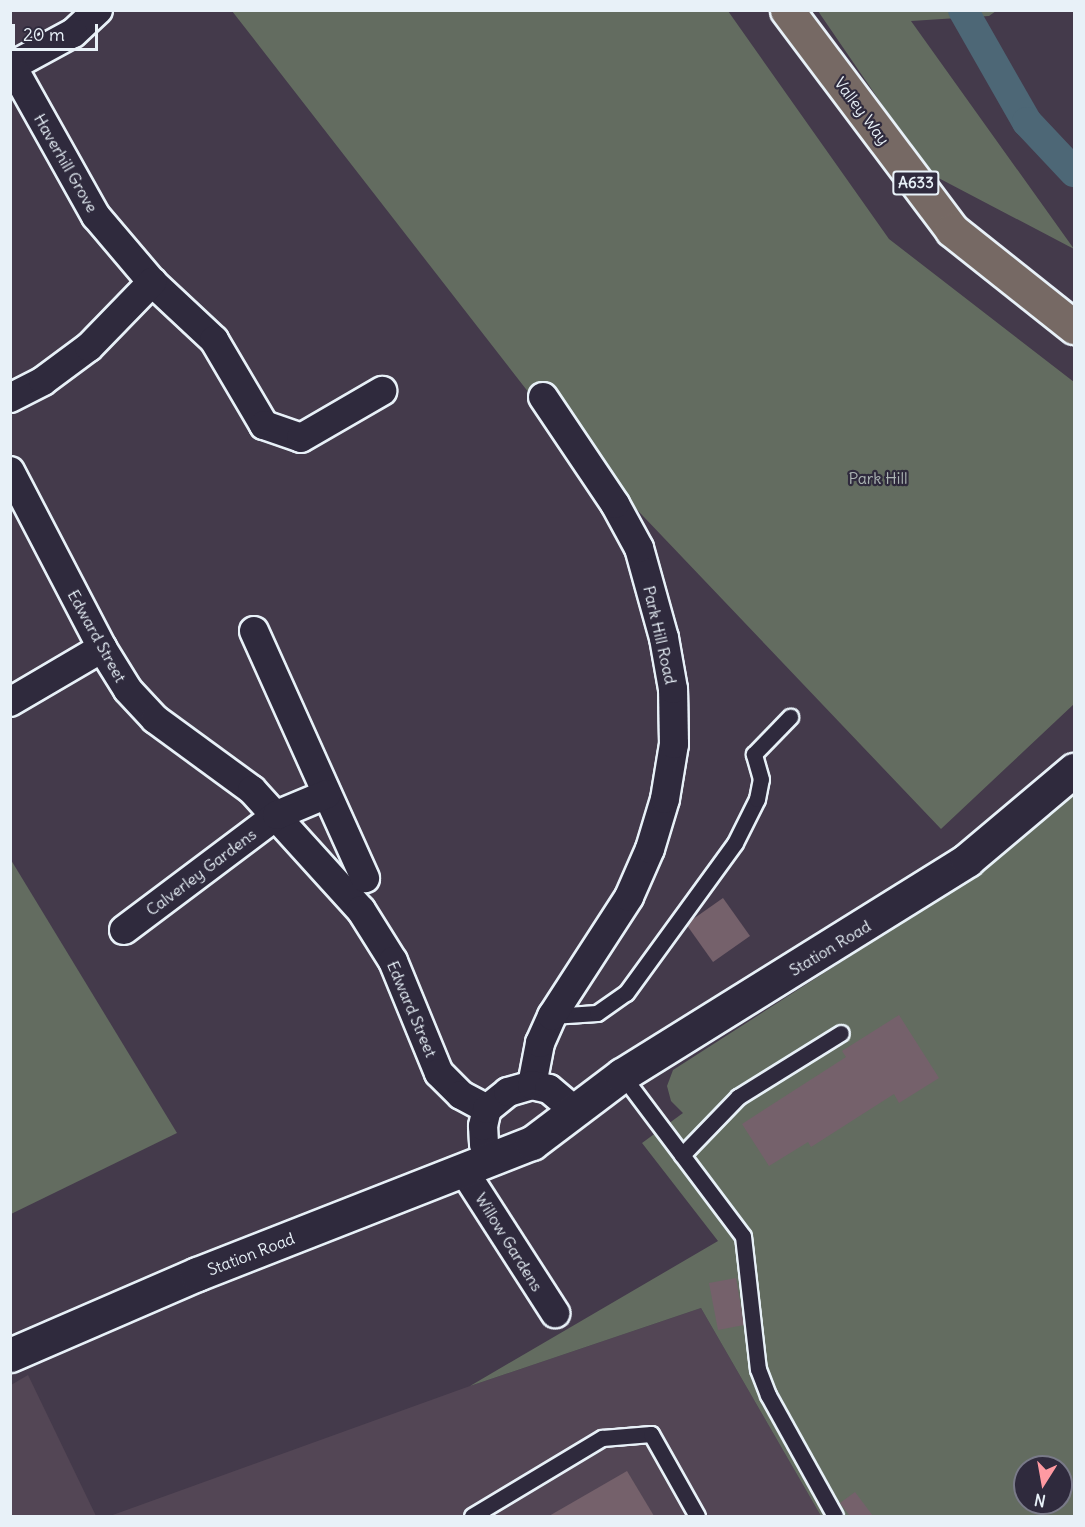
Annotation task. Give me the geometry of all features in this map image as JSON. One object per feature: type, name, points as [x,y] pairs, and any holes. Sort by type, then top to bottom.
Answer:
[{"type":"main road","name":"Valley Way","points":[[787,10],[952,230],[1074,327]]},
{"type":"main road","name":"Station Road","points":[[10,1355],[197,1274],[532,1143],[622,1075],[892,910],[994,838],[1074,770]]},
{"type":"street","name":"Haverhill Grove","points":[[98,10],[73,33],[11,66],[83,198],[152,282],[214,340],[264,425],[301,438],[382,391]]},
{"type":"street","points":[[10,398],[43,381],[89,347],[152,282]]},
{"type":"street","name":"Park Hill Road","points":[[532,1085],[540,1043],[552,1016],[629,897],[661,811],[674,744],[673,689],[664,638],[639,548],[615,504],[543,397]]},
{"type":"street","name":"Edward Street","points":[[10,471],[102,648],[128,690],[155,719],[252,790],[361,910],[393,961],[439,1073],[461,1095],[487,1109]]},
{"type":"street","points":[[254,631],[365,878]]},
{"type":"street","points":[[10,702],[102,648]]},
{"type":"street","points":[[277,815],[327,794]]},
{"type":"street","name":"Calverley Gardens","points":[[124,930],[277,815]]},
{"type":"street","points":[[479,1165],[484,1144],[487,1109],[508,1092],[532,1085],[549,1089],[575,1110]]},
{"type":"street","name":"Willow Gardens","points":[[479,1165],[555,1313]]},
{"type":"lane","points":[[552,1016],[597,1013],[626,993],[735,843],[759,789],[761,779],[754,754],[790,717]]},
{"type":"lane","points":[[682,1155],[738,1096],[841,1033]]},
{"type":"lane","points":[[622,1075],[742,1236],[758,1369],[768,1395],[835,1516]]},
{"type":"lane","points":[[472,1516],[602,1438],[651,1434],[697,1516]]},
{"type":"shaded area","points":[[701,1308],[821,1516],[110,1516],[470,1386]]},
{"type":"shaded area","points":[[28,1375],[96,1516],[11,1516],[11,1385]]},
{"type":"green space","name":"Park Hill","points":[[232,11],[728,11],[889,239],[1074,382],[1074,704],[941,829],[543,411]]},
{"type":"green space","points":[[818,11],[996,11],[989,16],[911,21],[1074,249],[929,173]]},
{"type":"green space","points":[[1074,792],[1074,1516],[821,1516],[701,1308],[470,1386],[718,1241],[642,1143],[683,1113],[671,1101],[667,1086],[673,1070],[958,887]]},
{"type":"green space","points":[[11,860],[177,1133],[10,1214]]},
{"type":"building","points":[[723,898],[750,936],[713,962],[686,924]]},
{"type":"building","points":[[899,1015],[939,1078],[899,1103],[894,1094],[811,1147],[808,1142],[769,1166],[742,1124],[846,1057],[842,1051]]},
{"type":"building","points":[[736,1278],[744,1325],[718,1330],[709,1283]]},
{"type":"building","points":[[627,1471],[654,1516],[549,1516]]},
{"type":"building","points":[[855,1492],[873,1516],[850,1516],[840,1503]]},
{"type":"waterway","points":[[963,10],[1027,122],[1074,172]]}]
